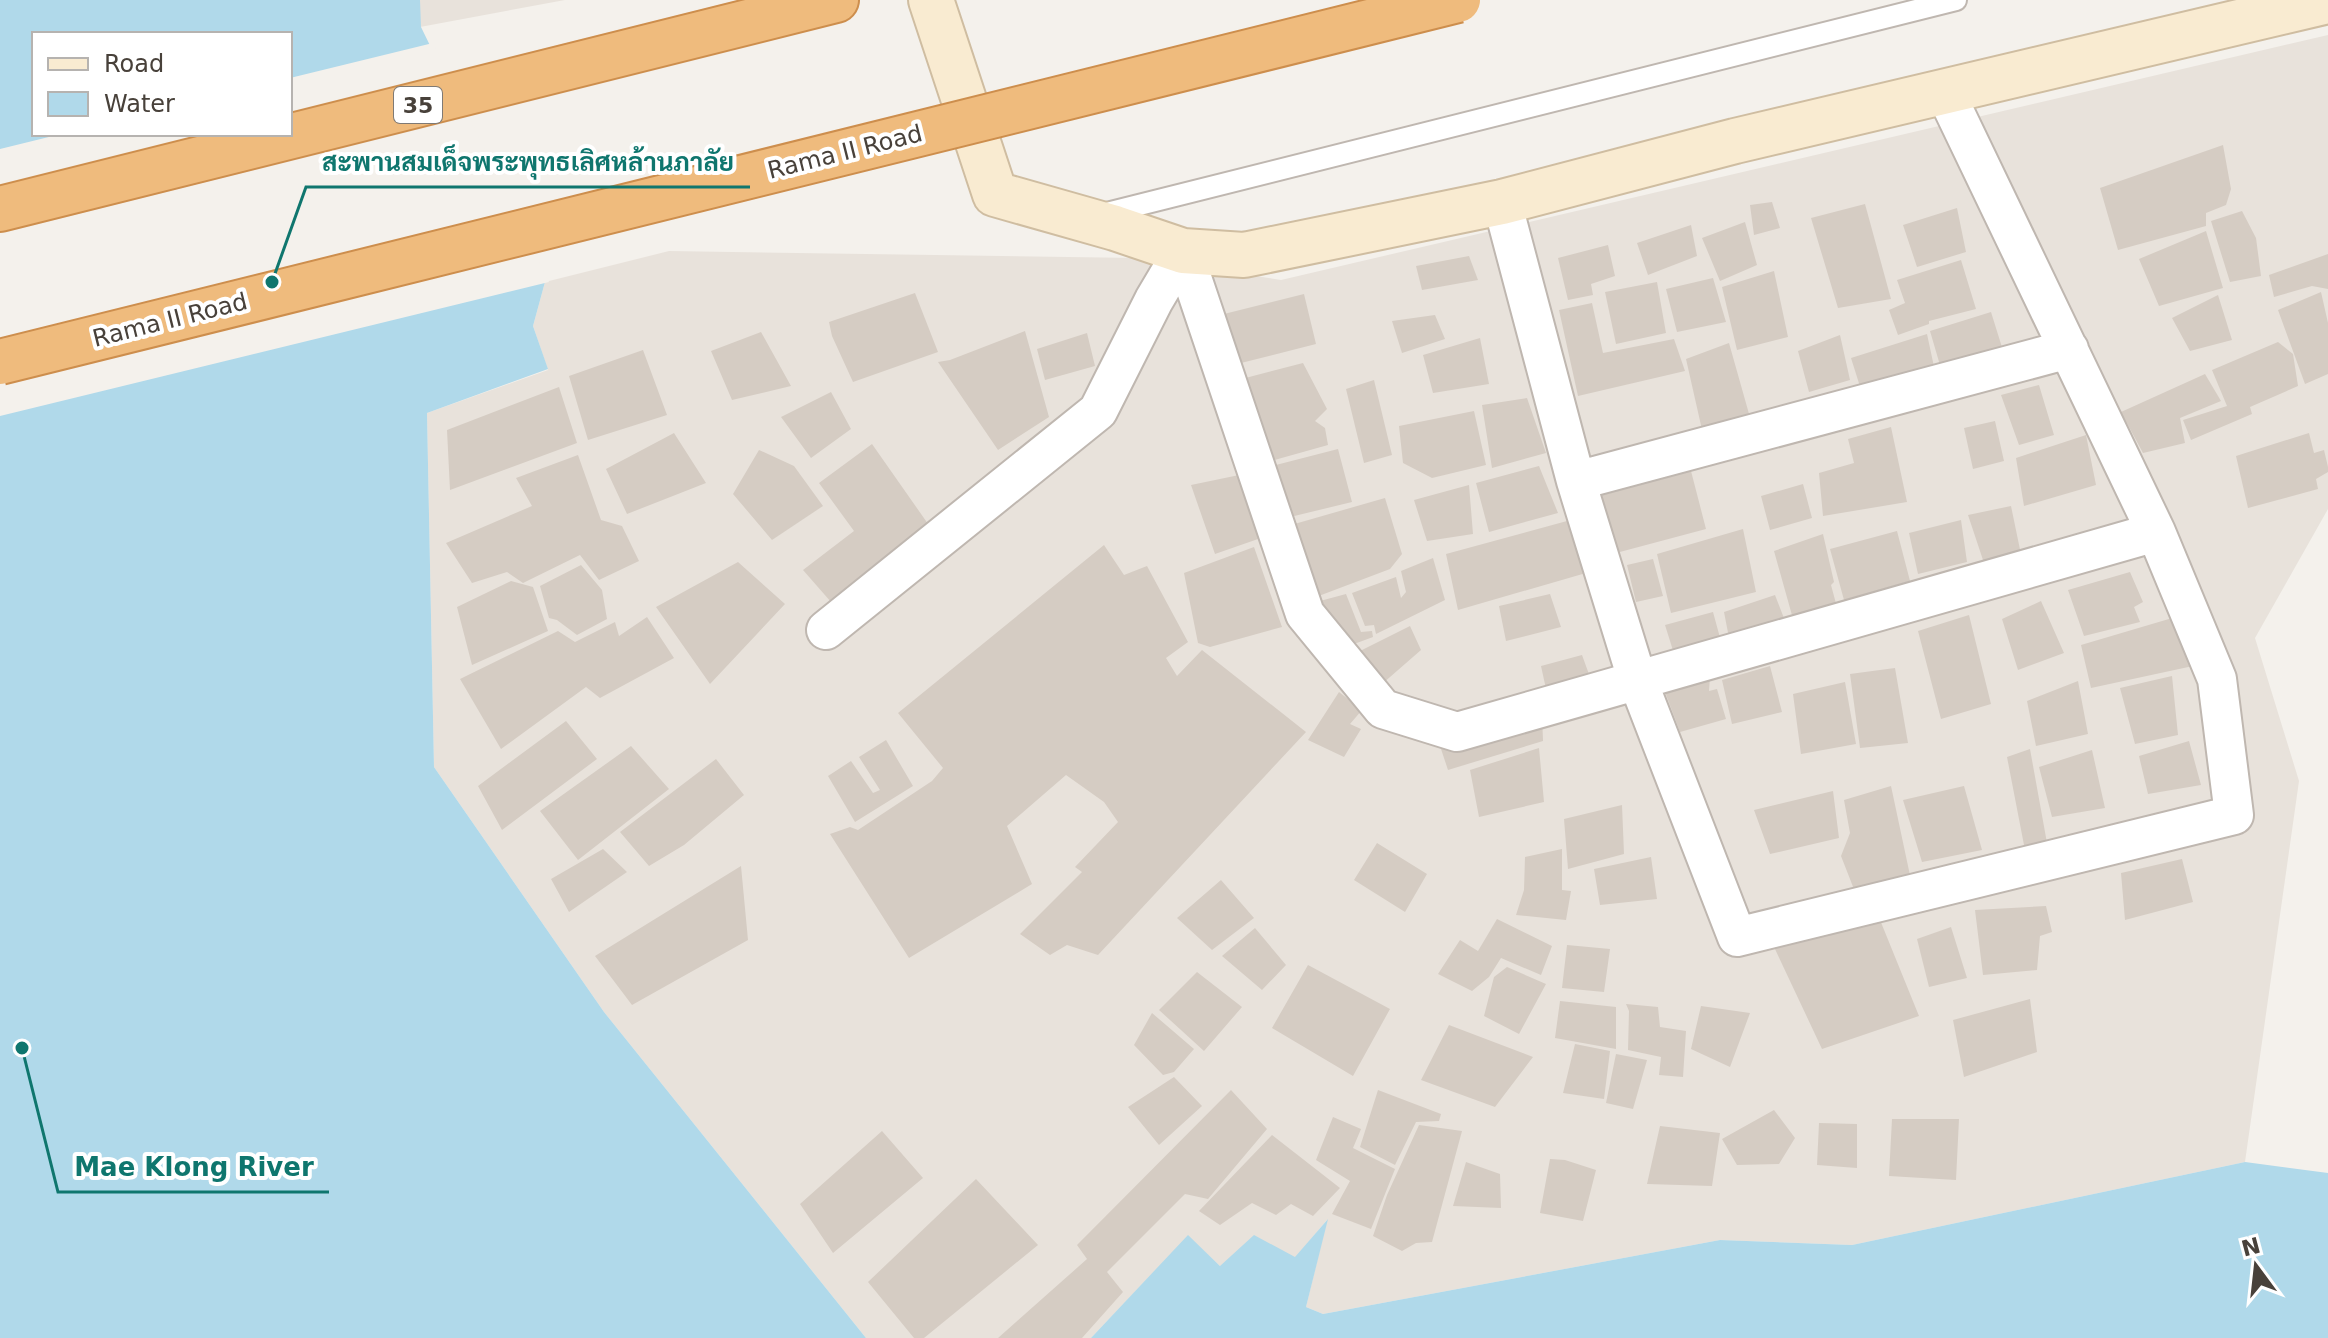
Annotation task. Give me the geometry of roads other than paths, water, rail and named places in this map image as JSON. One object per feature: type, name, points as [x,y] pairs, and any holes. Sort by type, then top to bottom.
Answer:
[{"type":"highway","name":"35","points":[[0,209],[836,0]]},
{"type":"highway","name":"Rama II Road","points":[[0,362],[1458,0]]},
{"type":"street","points":[[931,0],[995,194],[1183,251],[1244,255],[1502,202],[1735,141],[2328,1]]},
{"type":"street","points":[[1502,202],[1576,481],[1637,679],[1737,937],[2234,815],[2217,679],[2156,532],[1945,92]]},
{"type":"street","points":[[826,630],[1098,411],[1154,300],[1183,251]]},
{"type":"street","points":[[1183,251],[1305,614],[1383,709],[1457,732],[2156,532]]},
{"type":"street","points":[[1576,481],[2069,349]]},
{"type":"lane","points":[[1084,219],[1956,0]]},
{"type":"water","points":[[0,0],[420,0],[421,27],[545,282],[533,326],[548,369],[427,413],[434,767],[604,1012],[866,1338],[0,1338]]},
{"type":"water","points":[[2245,1162],[2328,1173],[2328,1338],[1091,1338],[1188,1235],[1220,1266],[1254,1235],[1295,1257],[1328,1219],[1306,1307],[1323,1314],[1720,1240],[1852,1245]]},
{"type":"place","name":"สะพานสมเด็จพระพุทธเลิศหล้านภาลัย","points":[[272,282]]},
{"type":"place","name":"Mae Klong River","points":[[22,1048]]}]
